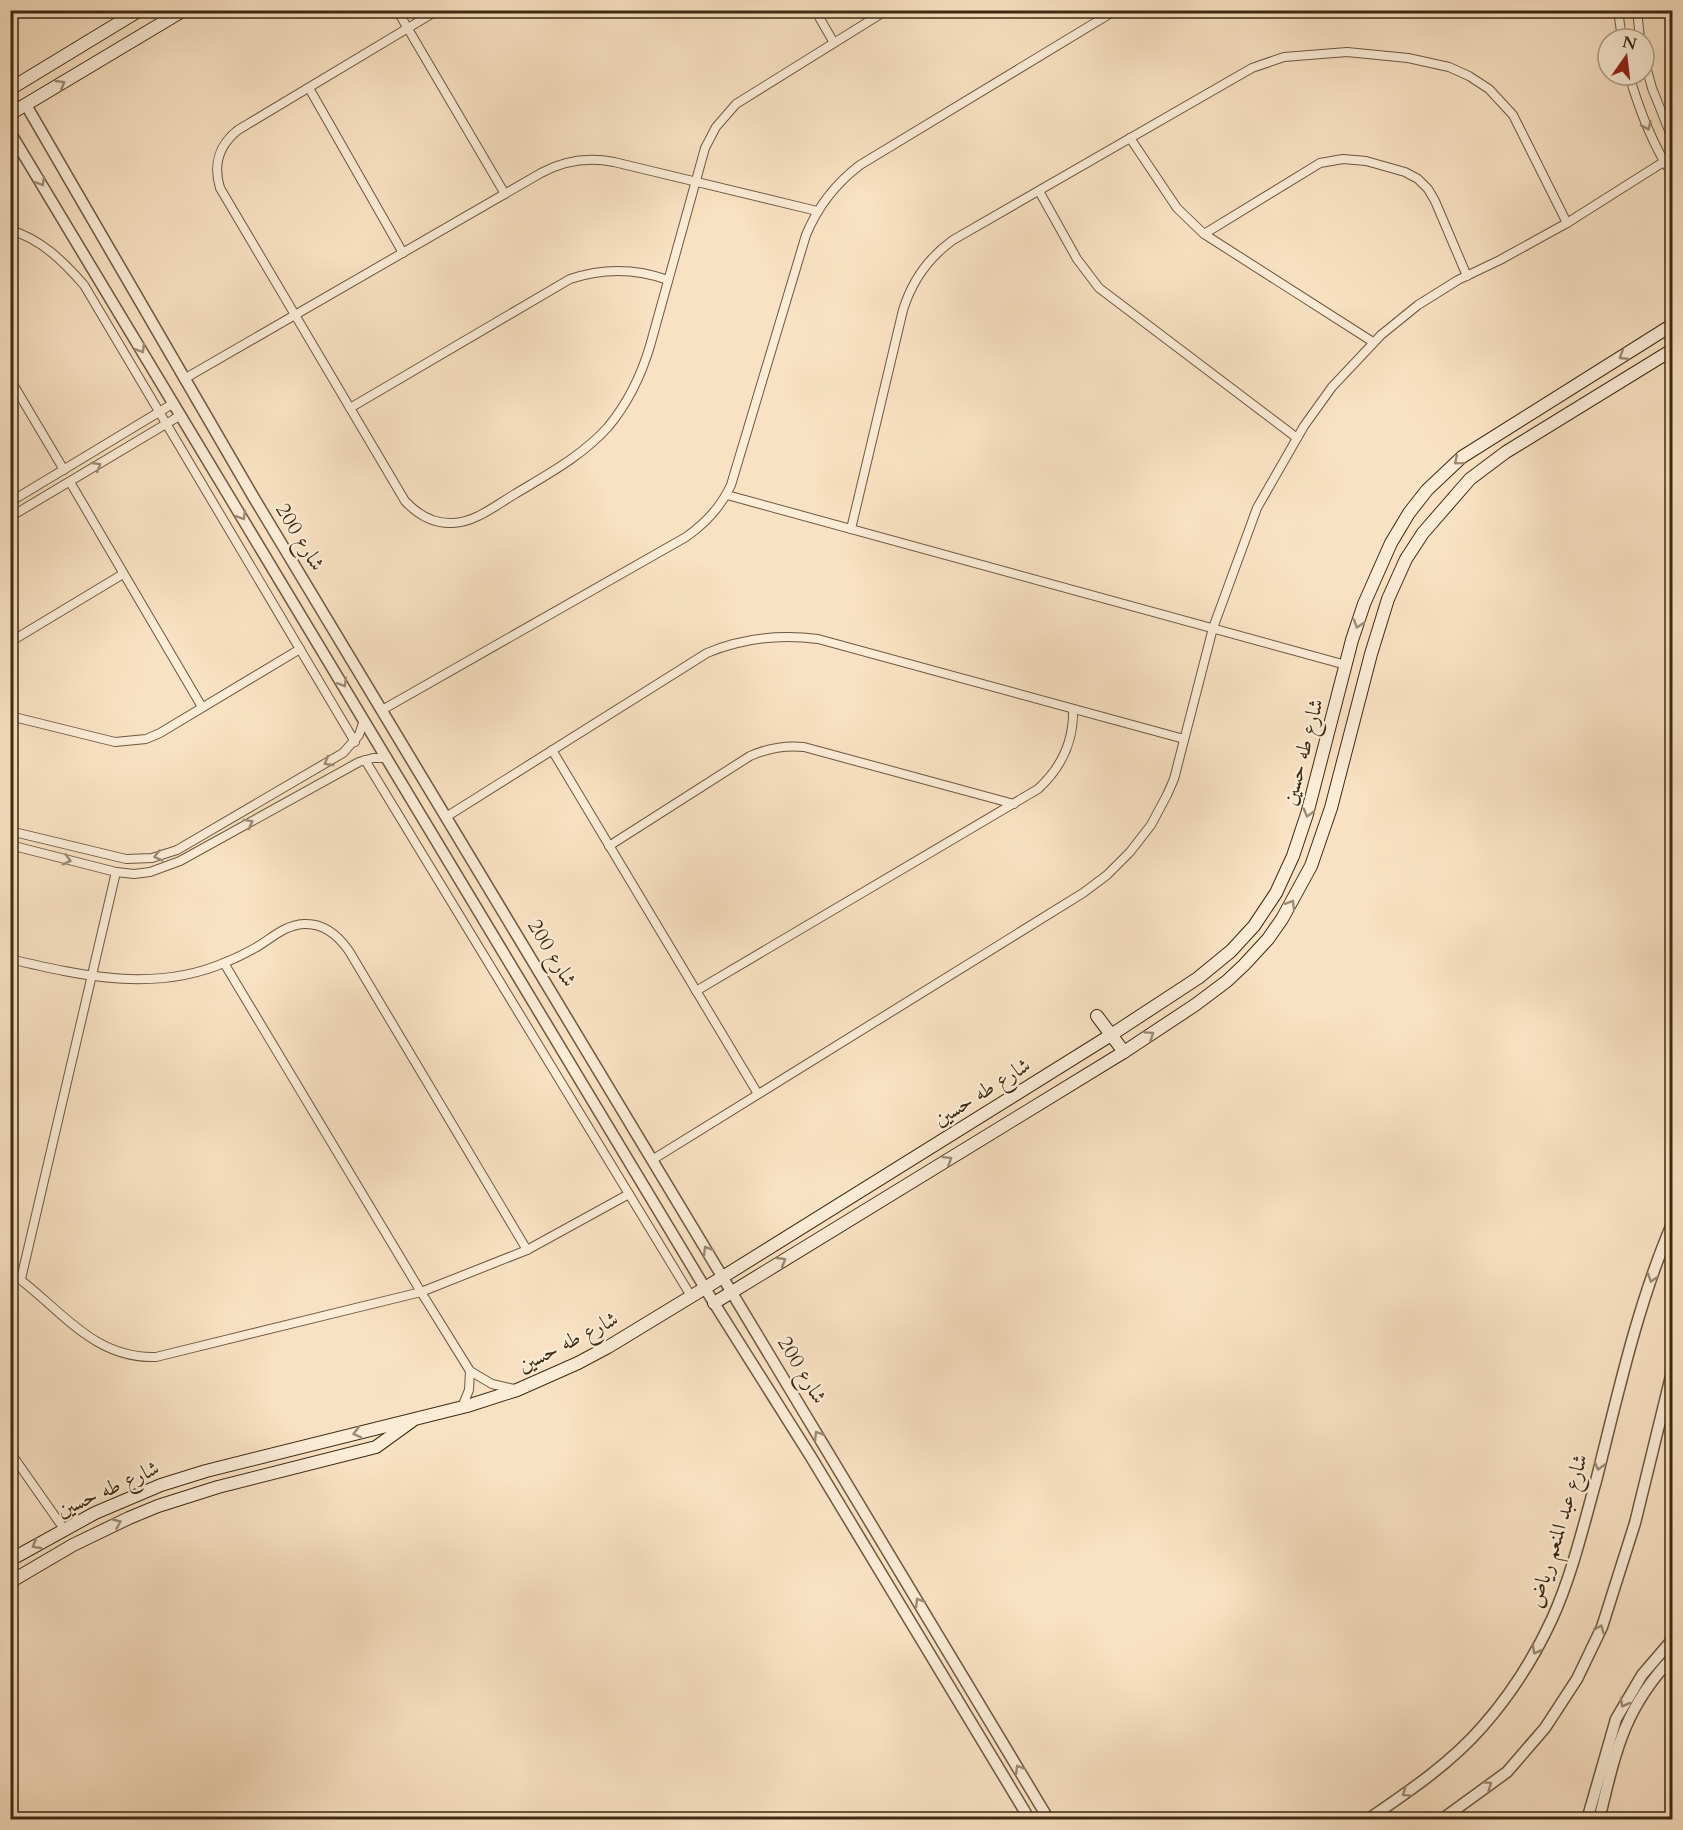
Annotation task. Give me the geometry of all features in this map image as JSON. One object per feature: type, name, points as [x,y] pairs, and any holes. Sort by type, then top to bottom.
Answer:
[{"type":"main road","points":[[10,89],[140,10]]},
{"type":"main road","points":[[10,114],[184,10]]},
{"type":"main road","name":"شارع طه حسين","points":[[10,1560],[64,1529],[138,1493],[183,1477],[462,1407],[517,1390],[548,1377],[608,1347],[705,1288],[1111,1035],[1214,966],[1254,926],[1276,893],[1293,856],[1307,814],[1361,613],[1378,570],[1409,513],[1427,490],[1462,457],[1672,325]]},
{"type":"main road","name":"شارع طه حسين","points":[[714,1302],[1124,1052],[1203,1000],[1244,965],[1268,939],[1303,884],[1316,855],[1388,599],[1406,559],[1423,533],[1470,479],[1506,452],[1672,350]]},
{"type":"main road","points":[[1097,1016],[1124,1052]]},
{"type":"main road","name":"شارع طه حسين","points":[[10,1582],[101,1530],[158,1506],[218,1487],[376,1447],[414,1419]]},
{"type":"street","points":[[397,10],[506,194]]},
{"type":"street","points":[[438,10],[232,135],[223,146],[216,167],[220,188],[401,494],[411,507],[423,516],[438,522],[455,523],[471,520],[572,459],[608,426],[627,401],[641,374],[695,182],[710,137],[723,117],[736,104],[887,10]]},
{"type":"street","points":[[814,10],[834,43]]},
{"type":"street","points":[[381,710],[686,537],[706,522],[727,495],[735,474],[806,235],[817,211],[832,190],[860,165],[1116,10]]},
{"type":"street","points":[[1618,10],[1620,27]]},
{"type":"street","points":[[1636,10],[1638,27]]},
{"type":"street","points":[[851,529],[903,310],[912,286],[926,264],[944,247],[1252,68],[1284,57],[1347,52],[1408,58],[1459,71],[1479,82],[1498,97],[1520,125],[1567,223]]},
{"type":"street","points":[[1633,87],[1644,119],[1672,174]]},
{"type":"street","points":[[1652,87],[1672,138]]},
{"type":"street","points":[[309,88],[403,253]]},
{"type":"street","name":"شارع 200","points":[[26,105],[184,378],[381,710],[1049,1820]]},
{"type":"street","name":"شارع 200","points":[[10,132],[705,1288],[811,1457],[1030,1820]]},
{"type":"street","points":[[1130,138],[1177,208],[1204,234],[1373,342]]},
{"type":"street","points":[[184,378],[558,165],[590,159],[614,162],[817,211]]},
{"type":"street","points":[[1204,234],[1320,163],[1343,159],[1366,161],[1405,172],[1418,179],[1428,189],[1467,276]]},
{"type":"street","points":[[652,1160],[1083,893],[1107,875],[1135,846],[1160,810],[1174,779],[1213,628],[1257,508],[1297,438],[1332,387],[1373,342],[1418,305],[1567,223],[1665,161]]},
{"type":"street","points":[[1039,191],[1077,259],[1099,288],[1297,438]]},
{"type":"street","points":[[10,230],[43,245],[65,263],[84,285],[355,742]]},
{"type":"street","points":[[350,408],[570,279],[595,272],[620,270],[645,273],[668,280]]},
{"type":"street","points":[[11,382],[64,470]]},
{"type":"street","points":[[10,502],[174,403]]},
{"type":"street","points":[[10,517],[181,415]]},
{"type":"street","points":[[70,482],[202,708]]},
{"type":"street","points":[[727,495],[1346,665]]},
{"type":"street","points":[[10,642],[123,574]]},
{"type":"street","points":[[446,817],[707,653],[736,643],[767,637],[818,639],[1184,739]]},
{"type":"street","points":[[10,716],[115,742],[146,739],[160,733],[300,649]]},
{"type":"street","points":[[696,991],[1038,789],[1059,766],[1071,738],[1073,709]]},
{"type":"street","points":[[10,831],[126,859],[165,855],[343,753],[355,742],[364,719]]},
{"type":"street","points":[[609,846],[750,756],[767,749],[785,746],[804,747],[1014,804]]},
{"type":"street","points":[[552,750],[758,1094]]},
{"type":"street","points":[[10,845],[116,872],[134,874],[150,872],[173,864],[365,760],[387,758]]},
{"type":"street","points":[[365,760],[691,1296]]},
{"type":"street","points":[[21,1280],[116,872]]},
{"type":"street","points":[[10,959],[118,980],[163,978],[198,972],[224,963],[293,926],[306,924],[319,926],[331,932],[341,940],[527,1250]]},
{"type":"street","points":[[224,963],[470,1371],[492,1384],[517,1390]]},
{"type":"street","points":[[10,1272],[100,1344],[121,1353],[144,1357],[169,1354],[421,1292],[527,1250],[629,1194]]},
{"type":"street","name":"شارع عبد المنعم رياض","points":[[1366,1820],[1409,1791],[1459,1750],[1502,1702],[1538,1648],[1552,1619],[1574,1558],[1636,1327],[1672,1224]]},
{"type":"street","points":[[462,1407],[469,1390],[470,1371]]},
{"type":"street","points":[[1441,1820],[1507,1772],[1545,1728],[1577,1679],[1602,1627],[1632,1533],[1672,1372]]},
{"type":"street","points":[[10,1452],[64,1529]]},
{"type":"street","points":[[1587,1820],[1616,1719],[1642,1674],[1672,1640]]},
{"type":"street","points":[[1599,1820],[1614,1757],[1626,1723],[1649,1686],[1672,1658]]}]
